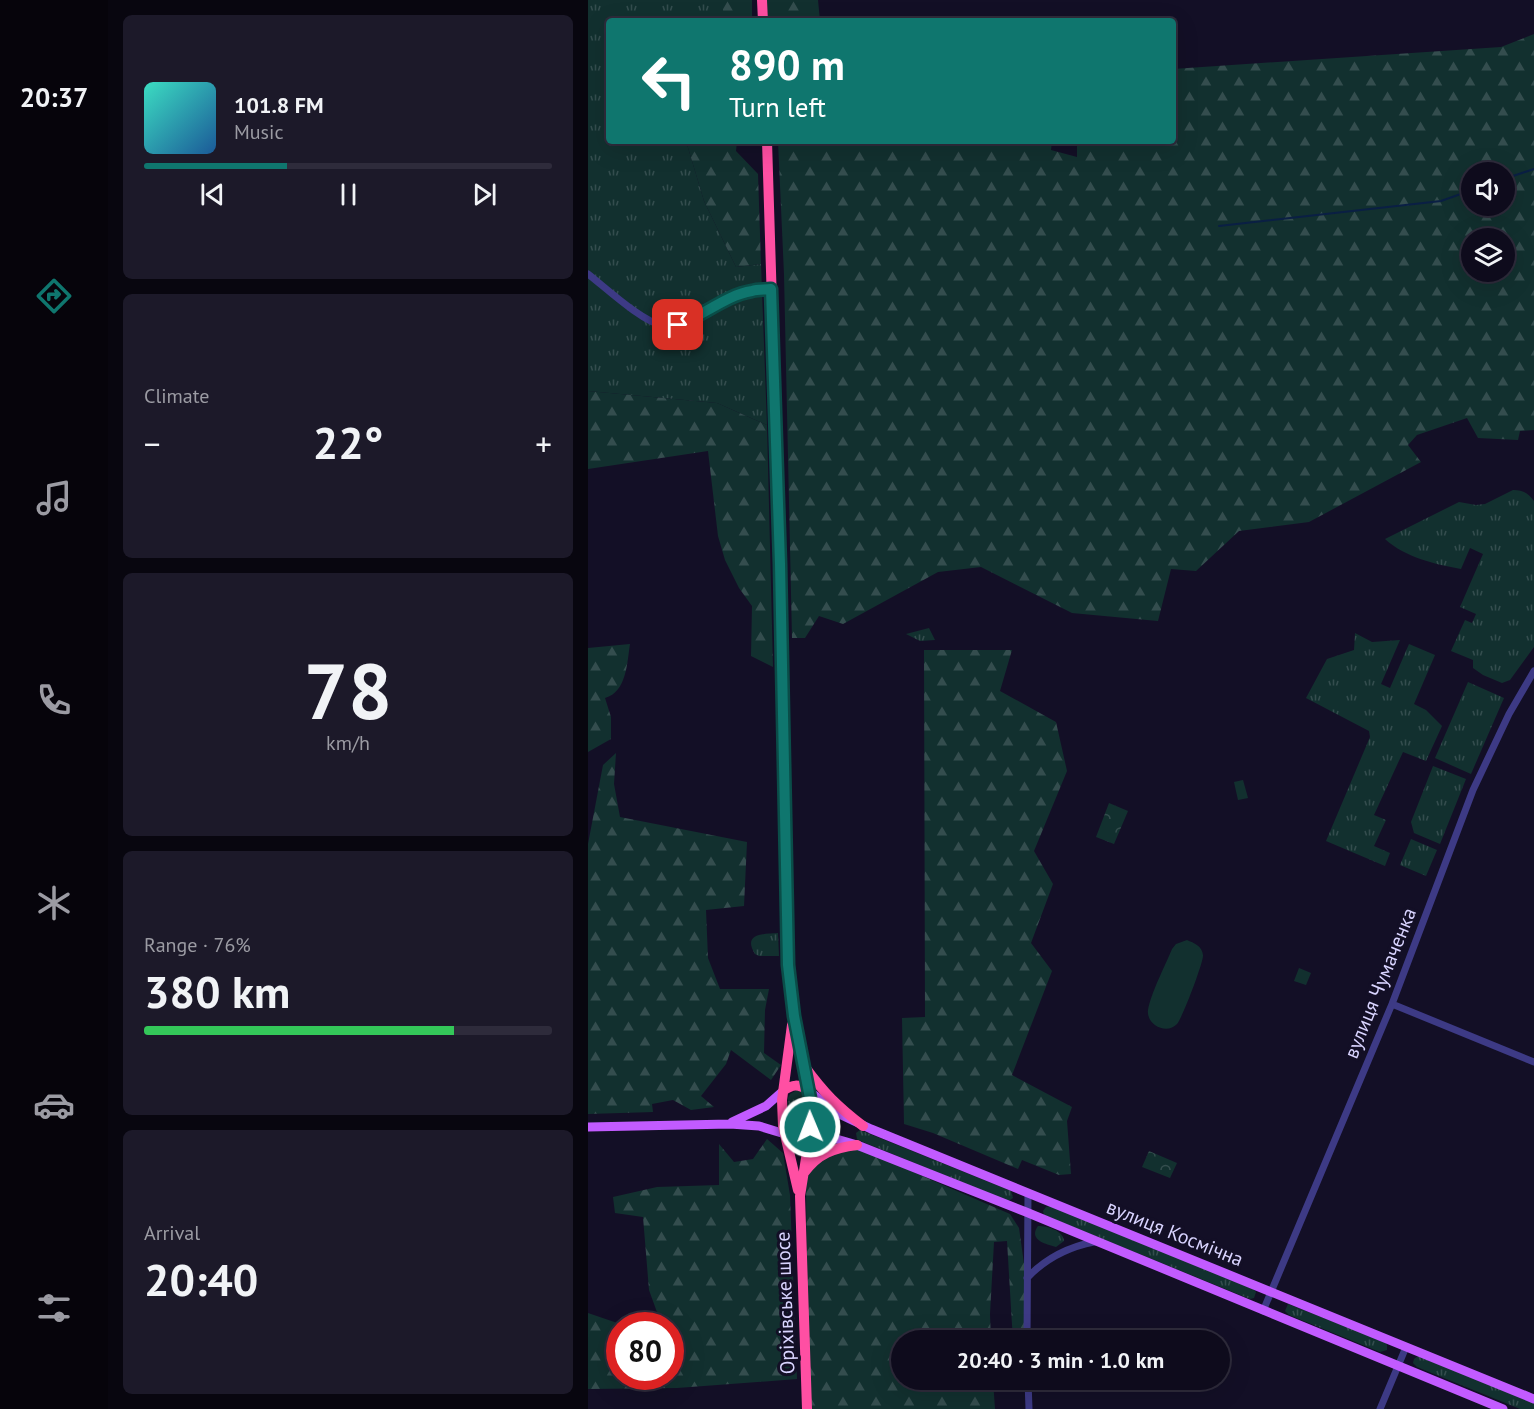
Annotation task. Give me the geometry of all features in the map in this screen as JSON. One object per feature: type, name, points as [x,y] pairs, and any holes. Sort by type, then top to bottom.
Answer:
[{"type":"highway","points":[[762,0],[763,18]]},
{"type":"highway","points":[[766,144],[780,576],[788,965],[794,1016],[808,1090],[809,1136],[800,1196]]},
{"type":"highway","points":[[794,1016],[783,1091],[783,1126],[800,1196]]},
{"type":"highway","points":[[802,1062],[823,1092],[838,1108],[863,1126]]},
{"type":"highway","points":[[783,1091],[796,1085],[808,1090]]},
{"type":"highway","points":[[785,1134],[798,1139],[809,1136]]},
{"type":"highway","points":[[802,1176],[810,1164],[822,1154],[836,1148],[857,1145]]},
{"type":"highway","name":"Оріхівське шосе","points":[[800,1196],[807,1409]]},
{"type":"main road","name":"вулиця Космічна","points":[[808,1090],[837,1113],[863,1126],[1534,1399]]},
{"type":"main road","points":[[730,1124],[766,1106],[783,1091]]},
{"type":"main road","points":[[588,1127],[730,1124],[759,1126],[785,1134]]},
{"type":"main road","name":"вулиця Космічна","points":[[809,1136],[833,1138],[857,1145],[1026,1212],[1503,1409]]},
{"type":"street","points":[[588,274],[635,312],[664,326],[678,325],[691,320],[737,295],[771,289]]},
{"type":"street","name":"вулиця Чумаченка","points":[[1263,1311],[1392,1004],[1473,789],[1509,714],[1534,671]]},
{"type":"street","points":[[1392,1004],[1534,1062]]},
{"type":"street","points":[[1027,1330],[1026,1212],[1028,1193]]},
{"type":"street","points":[[1027,1278],[1053,1256],[1094,1242]]},
{"type":"street","points":[[1380,1409],[1406,1347]]},
{"type":"street","points":[[1028,1390],[1029,1409]]},
{"type":"green space","points":[[588,0],[723,0],[723,18],[606,18],[606,144],[687,144],[704,201],[736,267],[761,264],[767,425],[717,403],[588,391]]},
{"type":"green space","points":[[723,0],[752,0],[752,18],[723,18]]},
{"type":"green space","points":[[767,0],[818,0],[820,18],[768,18]]},
{"type":"green space","points":[[1534,34],[1534,430],[1520,431],[1518,440],[1478,438],[1467,418],[1417,435],[1408,445],[1421,462],[1309,522],[1239,531],[1196,571],[1171,569],[1158,621],[1072,613],[981,567],[938,572],[843,624],[819,616],[805,638],[792,638],[784,274],[778,144],[1052,144],[1051,150],[1077,157],[1077,144],[1176,144],[1176,69],[1501,47]]},
{"type":"green space","points":[[687,144],[737,144],[736,151],[758,174],[761,264],[736,267],[704,201]]},
{"type":"green space","points":[[588,391],[717,403],[767,425],[773,667],[751,656],[752,606],[739,588],[725,560],[718,536],[708,451],[588,469]]},
{"type":"green space","points":[[1513,490],[1525,493],[1534,501],[1534,647],[1510,680],[1502,683],[1473,668],[1473,660],[1451,651],[1465,620],[1472,623],[1476,614],[1460,607],[1483,554],[1470,548],[1461,569],[1411,556],[1385,539],[1459,502],[1485,504]]},
{"type":"green space","points":[[929,628],[935,640],[920,641],[906,634]]},
{"type":"green space","points":[[1355,633],[1372,642],[1400,640],[1381,684],[1390,688],[1409,644],[1435,655],[1414,704],[1426,710],[1442,726],[1426,761],[1403,752],[1374,815],[1386,820],[1374,846],[1390,853],[1385,866],[1326,841],[1370,737],[1369,731],[1306,698],[1327,659],[1354,650]]},
{"type":"green space","points":[[630,644],[622,683],[618,690],[605,698],[611,717],[611,739],[588,752],[588,648]]},
{"type":"green space","points":[[924,650],[1012,650],[1000,691],[1056,722],[1067,771],[1034,851],[1053,884],[1031,943],[1052,971],[1012,1075],[1072,1107],[1067,1121],[1071,1174],[1059,1175],[1022,1160],[1018,1169],[933,1133],[904,1124],[902,1018],[925,1017]]},
{"type":"green space","points":[[1468,682],[1504,698],[1471,774],[1435,758]]},
{"type":"green space","points":[[616,753],[614,784],[620,817],[747,842],[744,906],[706,910],[708,958],[720,989],[769,989],[765,1010],[764,1053],[781,1065],[771,1080],[731,1050],[726,1064],[701,1096],[714,1107],[691,1110],[673,1100],[652,1104],[653,1112],[588,1114],[588,844],[603,765]]},
{"type":"green space","points":[[1433,766],[1466,779],[1440,844],[1414,833],[1411,822]]},
{"type":"green space","points":[[1243,780],[1248,798],[1238,800],[1234,782]]},
{"type":"green space","points":[[1109,803],[1128,811],[1114,844],[1096,837]]},
{"type":"green space","points":[[1411,839],[1437,850],[1426,876],[1400,865]]},
{"type":"green space","points":[[778,933],[779,956],[755,954],[751,942],[753,938]]},
{"type":"green space","points":[[1187,940],[1199,947],[1203,955],[1192,990],[1177,1024],[1168,1029],[1158,1027],[1148,1015],[1155,988],[1172,949],[1176,944]]},
{"type":"green space","points":[[1299,968],[1311,973],[1306,985],[1294,981]]},
{"type":"green space","points":[[797,1090],[805,1093],[807,1128],[799,1133],[791,1128],[788,1114],[788,1098]]},
{"type":"green space","points":[[860,1130],[1011,1191],[1013,1198],[1006,1200],[863,1142],[857,1139],[856,1133]]},
{"type":"green space","points":[[767,1139],[783,1153],[790,1195],[797,1379],[684,1387],[684,1312],[657,1312],[649,1290],[643,1217],[615,1213],[613,1197],[657,1187],[719,1185],[719,1144],[734,1162],[753,1159]]},
{"type":"green space","points":[[860,1149],[1010,1214],[1019,1228],[1025,1271],[1027,1330],[1012,1330],[1007,1241],[994,1242],[991,1330],[891,1330],[891,1390],[994,1390],[995,1409],[808,1409],[806,1181],[816,1164],[822,1159],[827,1155]]},
{"type":"green space","points":[[1149,1151],[1177,1163],[1170,1178],[1142,1167]]},
{"type":"green space","points":[[1051,1206],[1253,1289],[1256,1292],[1254,1298],[1250,1299],[1044,1215],[1043,1211],[1046,1207]]},
{"type":"green space","points":[[1038,1226],[1058,1231],[1064,1241],[1056,1247],[1040,1241],[1035,1235]]},
{"type":"green space","points":[[1288,1304],[1385,1342],[1387,1350],[1380,1352],[1289,1315],[1285,1311]]},
{"type":"green space","points":[[588,1313],[606,1319],[606,1389],[588,1389]]},
{"type":"green space","points":[[1418,1356],[1534,1403],[1534,1409],[1520,1409],[1417,1367],[1413,1363]]},
{"type":"waterway","points":[[1515,175],[1534,169]]},
{"type":"waterway","points":[[1219,226],[1441,201],[1461,194]]},
{"type":"route","points":[[678,325],[737,295],[771,289],[780,564],[788,965],[794,1016],[810,1098],[810,1127]]}]
